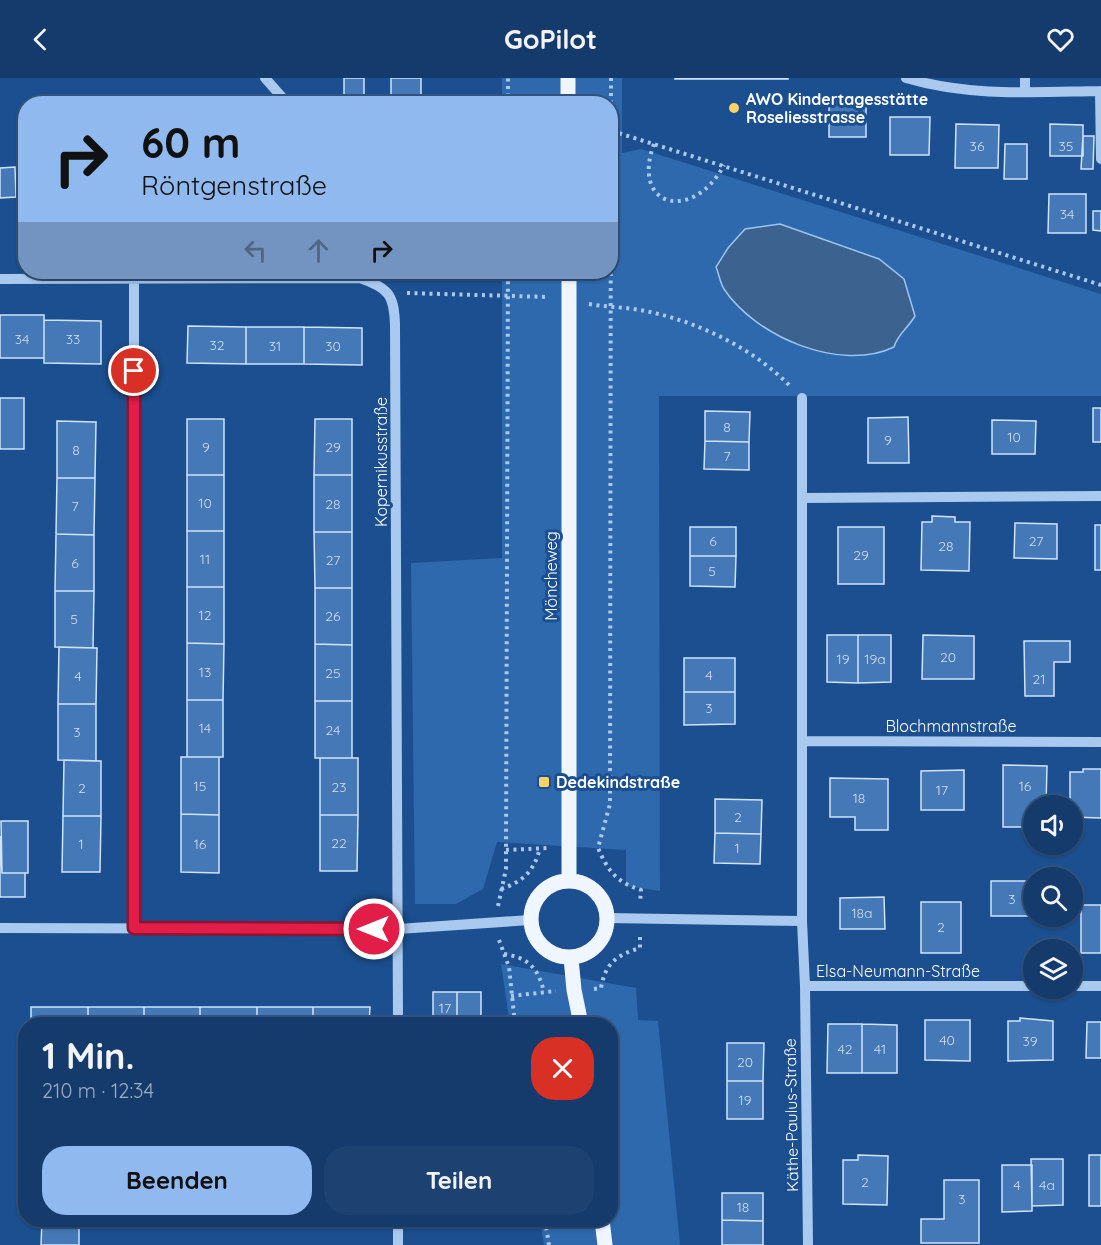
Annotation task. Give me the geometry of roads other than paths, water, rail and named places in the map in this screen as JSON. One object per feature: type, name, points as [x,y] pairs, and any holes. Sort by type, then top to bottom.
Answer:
[{"type":"main road","points":[[568,78],[568,96]]},
{"type":"main road","name":"Möncheweg","points":[[569,279],[570,881]]},
{"type":"main road","points":[[570,881],[584,884],[596,892],[604,904],[608,918],[605,933],[597,945],[586,954],[571,958],[559,957],[538,943],[532,932],[530,920],[533,905],[542,892],[554,884],[570,881]]},
{"type":"main road","points":[[571,958],[580,1017]]},
{"type":"main road","points":[[603,1227],[605,1245]]},
{"type":"street","points":[[265,78],[281,96]]},
{"type":"street","points":[[906,78],[953,90],[1100,92],[1101,159]]},
{"type":"street","points":[[1025,78],[1025,92]]},
{"type":"street","points":[[0,279],[18,279]]},
{"type":"street","points":[[134,279],[134,928]]},
{"type":"street","name":"Kopernikusstraße","points":[[363,279],[380,285],[394,304],[398,1017]]},
{"type":"street","points":[[608,918],[802,921],[802,398]]},
{"type":"street","points":[[802,498],[1101,496]]},
{"type":"street","name":"Blochmannstraße","points":[[802,741],[1101,742]]},
{"type":"street","points":[[0,928],[398,929],[456,927],[530,920]]},
{"type":"street","name":"Elsa-Neumann-Straße","points":[[802,921],[805,986],[1023,986]]},
{"type":"street","name":"Käthe-Paulus-Straße","points":[[805,986],[808,1245]]},
{"type":"street","points":[[1083,986],[1101,986]]},
{"type":"street","points":[[398,1227],[398,1245]]},
{"type":"place","name":"AWO Kindertagesstätte Roseliesstrasse","points":[[734,108]]},
{"type":"place","name":"Dedekindstraße","points":[[544,782]]}]
